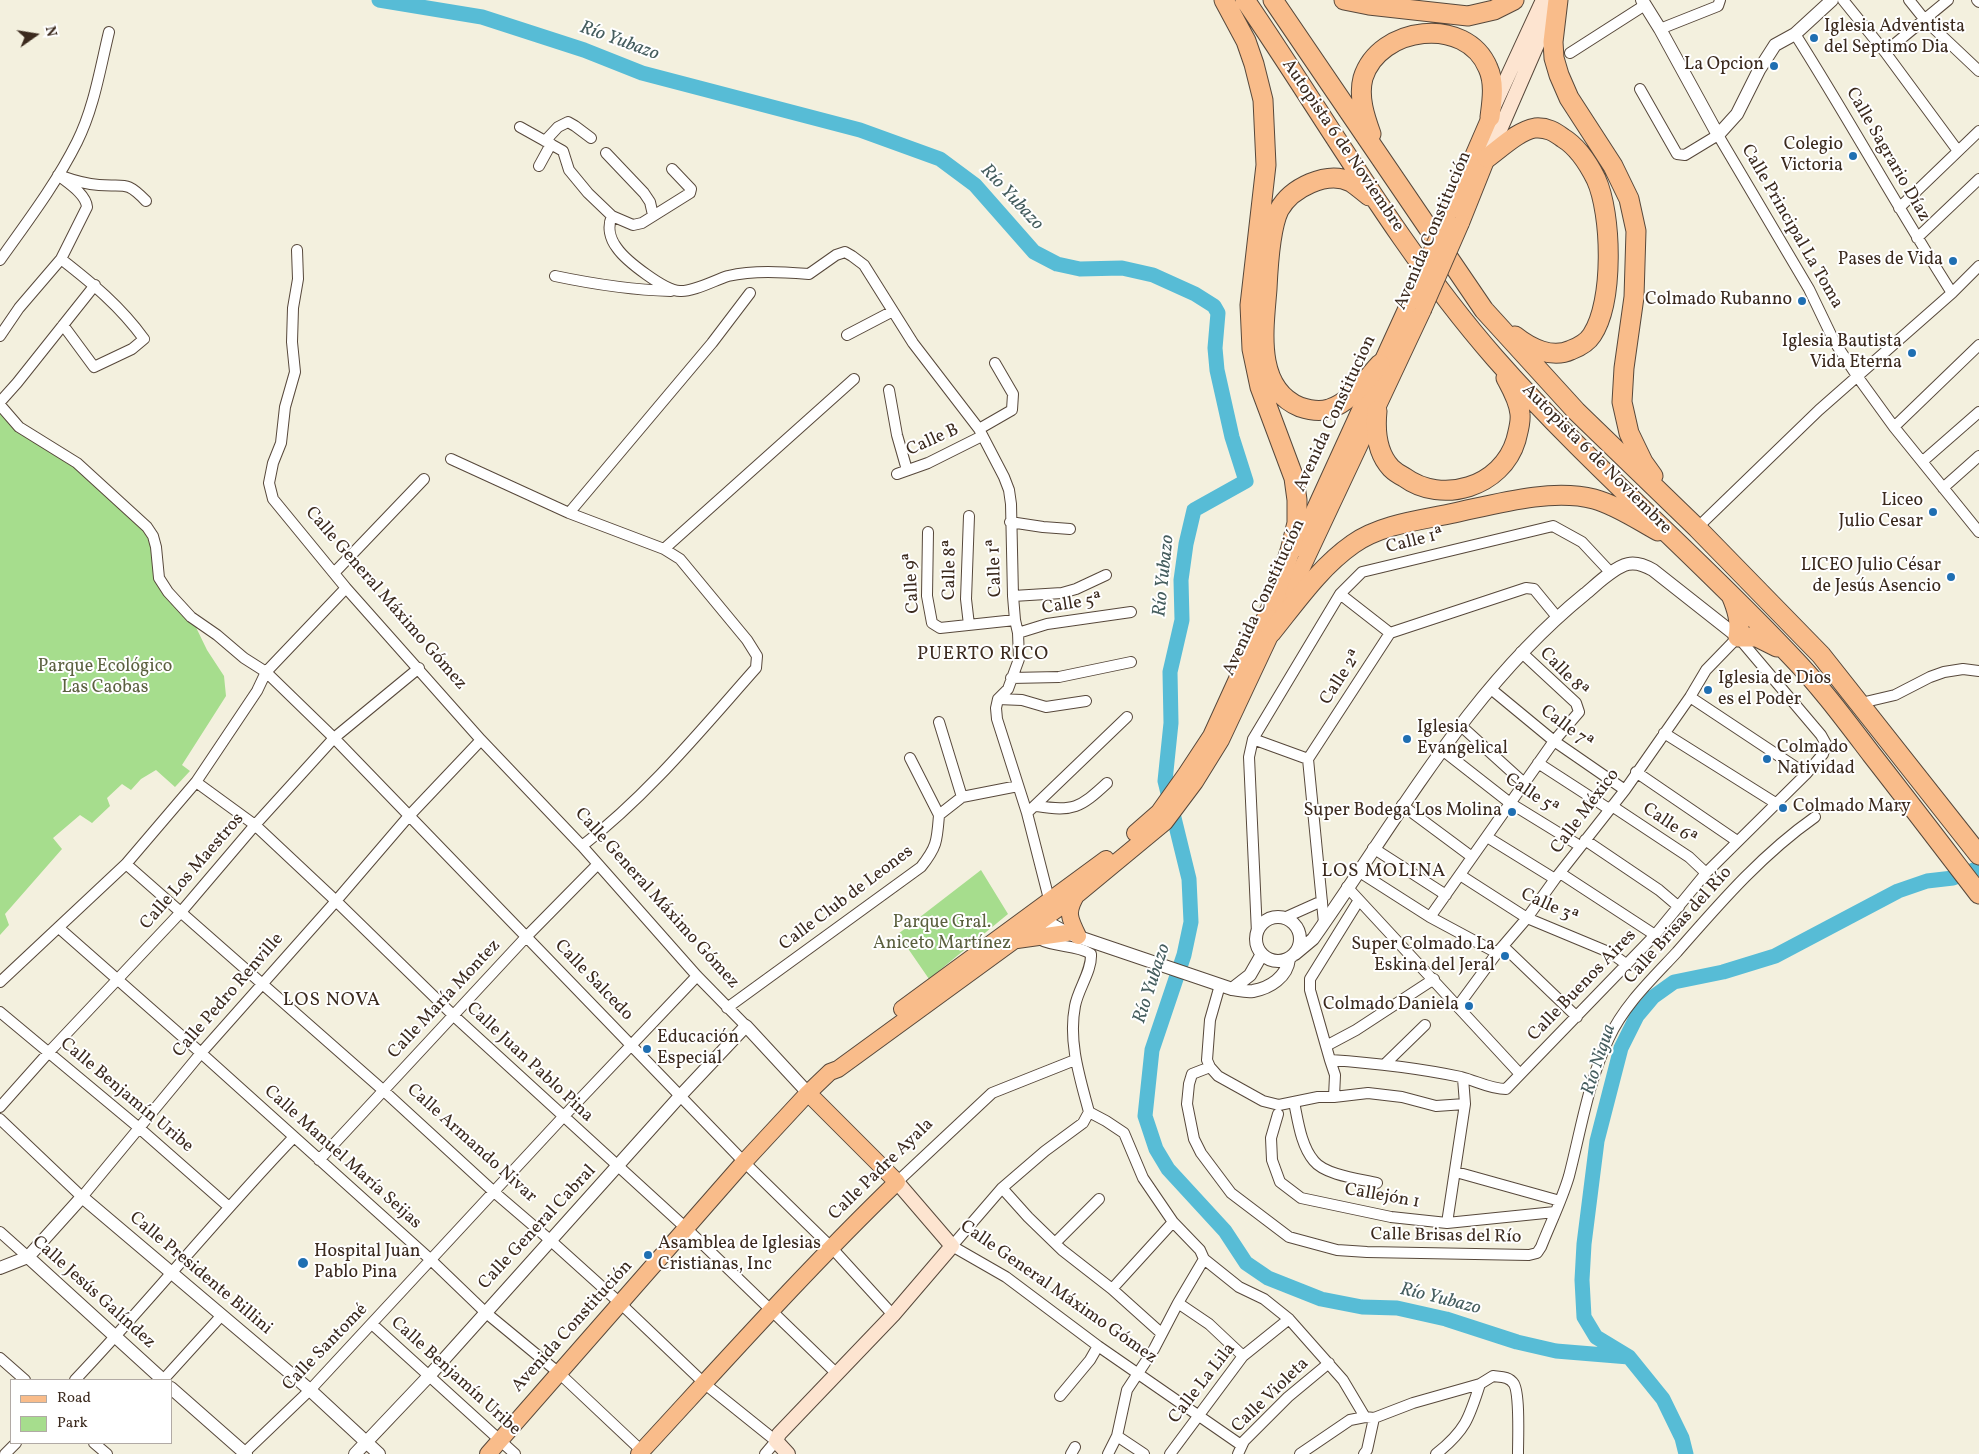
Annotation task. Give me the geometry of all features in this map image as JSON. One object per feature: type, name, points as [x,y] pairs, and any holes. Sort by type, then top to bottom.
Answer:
[{"type":"highway","points":[[1224,0],[1246,41],[1263,100],[1266,165],[1250,305],[1252,349],[1260,387],[1294,478],[1297,500],[1297,523],[1290,551],[1273,601]]},
{"type":"highway","name":"Autopista 6 de Noviembre","points":[[1245,0],[1378,202],[1442,292],[1495,358],[1584,451],[1730,592],[1793,658],[1856,734],[1979,894]]},
{"type":"highway","name":"Autopista 6 de Noviembre","points":[[1273,0],[1484,310],[1576,411],[1786,617],[1821,655],[1861,703],[1979,855]]},
{"type":"highway","points":[[1344,0],[1369,5],[1468,16],[1494,10],[1514,0]]},
{"type":"highway","points":[[1557,0],[1553,42],[1554,58],[1559,75],[1569,98],[1613,166],[1630,199],[1636,231],[1634,297],[1623,377],[1622,402],[1624,418],[1643,462],[1673,506]]},
{"type":"highway","points":[[1377,155],[1363,106],[1361,94],[1363,79],[1369,65],[1379,54],[1389,45],[1400,40],[1432,32],[1457,37],[1469,45],[1481,56],[1488,68],[1493,99],[1490,117]]},
{"type":"highway","points":[[1484,310],[1521,341],[1553,354],[1567,352],[1580,346],[1591,337],[1598,324],[1603,311],[1608,268],[1601,196],[1589,167],[1580,152],[1570,142],[1545,128],[1530,129],[1488,158]]},
{"type":"highway","points":[[1378,202],[1350,182],[1338,179],[1323,179],[1309,184],[1288,199],[1279,211],[1272,239],[1263,340],[1270,377],[1284,398],[1305,409],[1319,411],[1331,409],[1344,401],[1380,364]]},
{"type":"highway","points":[[1377,411],[1377,440],[1391,468],[1397,473],[1422,488],[1435,490],[1460,490],[1479,484],[1494,473],[1507,459],[1514,445],[1520,425],[1518,402],[1495,358]]},
{"type":"highway","points":[[1271,633],[1320,573],[1354,544],[1393,527],[1438,516],[1545,497],[1594,499],[1613,507],[1680,543]]},
{"type":"highway","points":[[1730,592],[1739,620],[1738,637],[1757,637],[1793,658]]},
{"type":"main road","name":"Avenida Constitución","points":[[1455,219],[1490,117],[1543,0]]},
{"type":"main road","name":"Avenida Constitución","points":[[1455,219],[1488,158],[1557,0]]},
{"type":"main road","name":"Avenida Constitucion","points":[[830,1072],[833,1064],[854,1046],[1040,918],[1113,854],[1162,817],[1186,774],[1216,738],[1273,601],[1380,364],[1415,307],[1455,219]]},
{"type":"main road","name":"Avenida Constitución","points":[[1216,738],[1271,633],[1377,411],[1415,307]]},
{"type":"main road","points":[[830,1072],[838,1069],[1014,940],[1040,918],[1078,894],[1162,817]]},
{"type":"main road","points":[[1075,935],[1069,910],[1078,894]]},
{"type":"main road","points":[[1040,918],[1075,935]]},
{"type":"main road","name":"Avenida Constitución","points":[[488,1454],[744,1162],[830,1072]]},
{"type":"main road","name":"Calle General Máximo Gómez","points":[[808,1093],[897,1182],[952,1246]]},
{"type":"main road","name":"Calle Padre Ayala","points":[[642,1453],[770,1310],[897,1182]]},
{"type":"main road","points":[[776,1441],[779,1434],[892,1315],[952,1246]]},
{"type":"main road","name":"Calle Armando Nivar","points":[[776,1441],[788,1454]]},
{"type":"street","points":[[1660,29],[1718,6],[1720,0]]},
{"type":"street","points":[[1640,89],[1678,154],[1686,155],[1718,134],[1737,114],[1759,70],[1776,45],[1795,34],[1832,0]]},
{"type":"street","points":[[1844,0],[1958,151]]},
{"type":"street","points":[[1909,0],[1924,20],[1979,71]]},
{"type":"street","points":[[1885,52],[1948,0]]},
{"type":"street","points":[[1570,53],[1644,2]]},
{"type":"street","name":"Calle Principal La Toma","points":[[1644,2],[1718,134],[1809,289],[1834,341],[1894,426],[1979,532]]},
{"type":"street","points":[[0,260],[58,175],[77,142],[90,108],[109,32]]},
{"type":"street","name":"Calle Sagrario Díaz","points":[[1795,34],[1952,293]]},
{"type":"street","points":[[539,166],[548,142],[558,127],[568,122],[591,138]]},
{"type":"street","points":[[520,127],[563,151],[569,170],[588,193],[612,216],[633,225],[642,223],[653,214],[691,191],[672,169]]},
{"type":"street","points":[[1899,208],[1979,131]]},
{"type":"street","points":[[606,153],[644,193],[650,202],[653,214]]},
{"type":"street","points":[[58,175],[100,186],[125,185],[135,189],[146,201]]},
{"type":"street","points":[[0,336],[18,308],[61,259],[87,207],[87,202],[83,196],[58,175]]},
{"type":"street","points":[[1917,238],[1979,179]]},
{"type":"street","points":[[612,216],[609,229],[617,248],[632,263],[663,285],[680,291]]},
{"type":"street","name":"Calle General Máximo Gómez","points":[[297,250],[298,279],[293,308],[292,342],[295,372],[285,407],[281,443],[273,463],[269,483],[273,499],[346,588],[481,740],[582,846],[697,976],[808,1093]]},
{"type":"street","name":"Calle 1ª","points":[[680,291],[729,276],[766,272],[809,274],[845,252],[864,265],[913,343],[981,433],[1009,490],[1013,596],[1019,659],[1008,689],[998,699]]},
{"type":"street","points":[[61,259],[95,286],[128,317],[144,339],[132,348],[94,367],[63,325]]},
{"type":"street","points":[[1696,528],[1819,410],[1952,293],[1979,266]]},
{"type":"street","points":[[555,276],[588,283],[646,290],[680,291]]},
{"type":"street","points":[[0,403],[95,286]]},
{"type":"street","points":[[569,513],[706,350],[750,293]]},
{"type":"street","points":[[847,335],[893,311]]},
{"type":"street","points":[[1894,426],[1979,345]]},
{"type":"street","name":"Calle B","points":[[889,390],[902,472],[928,463],[981,433],[1012,410],[1013,394],[994,363]]},
{"type":"street","points":[[664,549],[854,379]]},
{"type":"street","name":"Calle Salcedo","points":[[0,403],[19,427],[77,463],[147,528],[153,536],[156,547],[159,578],[168,592],[191,617],[217,635],[244,658],[266,672],[334,738],[744,1162],[831,1247],[892,1315]]},
{"type":"street","points":[[1923,462],[1979,412]]},
{"type":"street","points":[[1942,488],[1979,456]]},
{"type":"street","points":[[451,459],[569,513],[664,549],[680,559],[747,640],[757,656],[756,668],[629,808],[582,846]]},
{"type":"street","points":[[334,573],[424,479]]},
{"type":"street","name":"Calle 8ª","points":[[968,516],[966,599],[969,625]]},
{"type":"street","points":[[1010,522],[1070,529]]},
{"type":"street","name":"Calle 1ª","points":[[1257,933],[1249,758],[1253,738],[1340,594],[1362,572],[1553,526],[1582,542],[1611,573]]},
{"type":"street","name":"Calle 9ª","points":[[928,532],[928,596],[932,623],[940,628],[969,625]]},
{"type":"street","points":[[1075,935],[1232,989],[1252,991],[1272,984],[1282,977],[1288,969],[1292,956],[1300,946],[1300,937],[1298,929],[1292,922],[1284,918],[1276,917],[1261,925],[1257,933],[1258,948],[1270,960],[1280,962],[1292,956],[1313,939],[1402,805],[1460,725],[1521,652],[1557,617],[1611,573],[1628,564],[1642,564],[1648,567],[1667,579],[1738,637]]},
{"type":"street","points":[[1013,596],[1062,594],[1106,575]]},
{"type":"street","points":[[0,982],[126,864],[196,782],[257,691],[266,672],[346,588]]},
{"type":"street","points":[[1340,594],[1390,633],[1526,588],[1534,589],[1557,617]]},
{"type":"street","name":"Calle 5ª","points":[[1018,633],[1047,624],[1131,612]]},
{"type":"street","points":[[969,625],[1015,620]]},
{"type":"street","name":"Calle 2ª","points":[[1308,759],[1390,633]]},
{"type":"street","name":"Calle México","points":[[1458,1006],[1500,949],[1527,918],[1557,876],[1625,790],[1706,670],[1738,637]]},
{"type":"street","name":"Calle Buenos Aires","points":[[1330,1060],[1385,1064],[1463,1078],[1495,1089],[1506,1089],[1577,1017],[1655,936],[1706,873],[1777,804],[1823,754],[1826,744],[1824,739],[1738,637]]},
{"type":"street","name":"Calle 8ª","points":[[1521,652],[1576,703],[1579,712],[1554,741]]},
{"type":"street","points":[[1012,678],[1059,677],[1131,662]]},
{"type":"street","name":"Calle Los Maestros","points":[[0,1107],[49,1052],[181,912],[255,824],[334,738],[419,668]]},
{"type":"street","points":[[1861,703],[1895,696],[1930,677],[1944,672],[1963,669],[1979,671]]},
{"type":"street","name":"Calle 7ª","points":[[1491,690],[1554,741],[1625,790]]},
{"type":"street","points":[[1690,696],[1806,774]]},
{"type":"street","points":[[952,1246],[1002,1188],[1045,1151],[1083,1123],[1089,1112],[1075,1060],[1072,1019],[1078,991],[1091,962],[1091,954],[1085,950],[1045,942],[1040,918],[1027,814],[997,719],[996,708],[998,699],[1022,700],[1046,707],[1086,701]]},
{"type":"street","points":[[1027,814],[1127,717]]},
{"type":"street","points":[[939,722],[962,797]]},
{"type":"street","points":[[1460,725],[1524,783]]},
{"type":"street","points":[[1664,733],[1777,804]]},
{"type":"street","points":[[1253,738],[1308,759],[1324,923]]},
{"type":"street","name":"Calle Pedro Renville","points":[[0,1268],[28,1257],[82,1197],[201,1053],[336,901],[408,816],[481,740]]},
{"type":"street","points":[[1430,917],[1554,741]]},
{"type":"street","name":"Calle 5ª","points":[[1441,750],[1510,803],[1583,843],[1659,890],[1679,907]]},
{"type":"street","points":[[910,758],[939,816],[962,797],[1018,786]]},
{"type":"street","name":"Calle 6ª","points":[[1538,763],[1688,857],[1706,873]]},
{"type":"street","points":[[1636,772],[1737,841]]},
{"type":"street","name":"Calle Juan Pablo Pina","points":[[196,782],[255,824],[454,1016],[686,1229],[836,1374]]},
{"type":"street","points":[[1037,806],[1069,809],[1090,799],[1107,783]]},
{"type":"street","points":[[1402,805],[1472,857]]},
{"type":"street","name":"Calle Club de Leones","points":[[727,1008],[921,867],[934,851],[938,839],[939,816]]},
{"type":"street","name":"Calle Brisas del Río","points":[[1210,1068],[1192,1074],[1188,1084],[1187,1104],[1194,1139],[1201,1153],[1230,1193],[1289,1237],[1337,1250],[1367,1252],[1529,1255],[1537,1253],[1568,1178],[1586,1102],[1596,1069],[1609,1037],[1625,1012],[1720,902],[1764,857],[1789,835],[1815,817]]},
{"type":"street","points":[[1487,836],[1655,936]]},
{"type":"street","points":[[1373,848],[1446,895]]},
{"type":"street","name":"Calle Armando Nivar","points":[[126,864],[384,1090],[494,1192],[621,1304],[705,1384],[776,1441]]},
{"type":"street","name":"Calle María Montez","points":[[319,1160],[526,936],[597,865]]},
{"type":"street","points":[[1358,871],[1430,917],[1500,949],[1577,1017]]},
{"type":"street","name":"Calle 3ª","points":[[1460,875],[1527,918],[1612,953],[1626,964]]},
{"type":"street","points":[[1347,887],[1520,1074]]},
{"type":"street","points":[[1334,1097],[1336,1075],[1310,990],[1310,979],[1359,900]]},
{"type":"street","points":[[1284,918],[1322,901]]},
{"type":"street","name":"Calle Manuel María Seijas","points":[[59,928],[431,1260],[485,1312],[559,1373],[642,1453]]},
{"type":"street","points":[[1232,989],[1250,975],[1262,954]]},
{"type":"street","name":"Calle Santomé","points":[[244,1454],[310,1390],[563,1117],[697,976]]},
{"type":"street","points":[[1326,1046],[1356,1030],[1434,979]]},
{"type":"street","points":[[1220,985],[1210,1020],[1207,1060],[1210,1068],[1218,1076],[1263,1101],[1279,1105],[1318,1097],[1368,1093],[1402,1097],[1436,1106],[1465,1104]]},
{"type":"street","name":"Calle Benjamín Uribe","points":[[0,1012],[138,1127],[229,1207]]},
{"type":"street","points":[[1385,1064],[1426,1025]]},
{"type":"street","name":"Calle General Cabral","points":[[355,1454],[429,1376],[550,1240],[618,1168],[681,1095],[746,1026]]},
{"type":"street","name":"Calle Padre Ayala","points":[[897,1182],[992,1093],[1075,1060]]},
{"type":"street","points":[[1447,1223],[1465,1104],[1463,1078]]},
{"type":"street","points":[[1294,1102],[1308,1152],[1315,1163],[1328,1170],[1377,1183]]},
{"type":"street","points":[[1089,1112],[1106,1120],[1124,1133],[1143,1178],[1173,1222],[1200,1250],[1204,1259],[1211,1267],[1239,1287],[1264,1299],[1289,1319],[1343,1380],[1370,1417],[1367,1450],[1364,1454]]},
{"type":"street","name":"Callejón 1","points":[[1278,1114],[1271,1138],[1272,1160],[1280,1182],[1301,1198],[1391,1217],[1447,1223],[1555,1212]]},
{"type":"street","name":"Calle Presidente Billini","points":[[0,1119],[82,1197],[310,1390],[379,1454]]},
{"type":"street","points":[[77,1379],[116,1338],[229,1207],[294,1137]]},
{"type":"street","points":[[1456,1172],[1560,1201]]},
{"type":"street","points":[[1002,1188],[1055,1243],[1162,1333]]},
{"type":"street","points":[[1055,1243],[1100,1199]]},
{"type":"street","points":[[1112,1289],[1173,1222]]},
{"type":"street","name":"Calle Jesús Galíndez","points":[[0,1232],[162,1379]]},
{"type":"street","name":"Calle General Máximo Gómez","points":[[952,1246],[1006,1277],[1098,1346],[1199,1415],[1239,1452]]},
{"type":"street","points":[[1108,1454],[1117,1436],[1127,1390],[1154,1349],[1204,1259]]},
{"type":"street","points":[[1178,1303],[1209,1324],[1243,1356]]},
{"type":"street","points":[[164,1379],[222,1315]]},
{"type":"street","name":"Calle La Lila","points":[[1170,1454],[1243,1356],[1289,1319]]},
{"type":"street","name":"Calle Benjamín Uribe","points":[[372,1324],[515,1454]]},
{"type":"street","points":[[1060,1396],[1090,1360],[1098,1346]]},
{"type":"street","points":[[0,1358],[4,1367],[23,1379]]},
{"type":"street","name":"Calle Violeta","points":[[1239,1452],[1288,1397],[1329,1363]]},
{"type":"street","points":[[1300,1454],[1350,1420],[1370,1417],[1480,1384],[1493,1376],[1507,1378],[1514,1384],[1517,1398],[1518,1454]]},
{"type":"street","points":[[1436,1454],[1463,1429],[1472,1410],[1480,1384]]},
{"type":"street","points":[[172,1389],[244,1454]]},
{"type":"street","points":[[1117,1436],[1144,1454]]},
{"type":"street","points":[[765,1454],[776,1441]]},
{"type":"street","points":[[5,1454],[15,1444]]},
{"type":"street","points":[[95,1444],[107,1454]]},
{"type":"green space","name":"Parque Ecológico Las Caobas","points":[[0,405],[19,427],[77,463],[147,527],[159,578],[191,617],[207,650],[224,676],[226,696],[182,765],[190,771],[175,787],[156,770],[141,779],[131,790],[122,784],[107,798],[110,806],[92,823],[80,815],[53,838],[62,849],[5,914],[9,925],[0,935]]},
{"type":"green space","name":"Parque Gral. Aniceto Martínez","points":[[981,870],[1008,914],[929,979],[898,934]]},
{"type":"waterway","name":"Río Yubazo","points":[[379,0],[482,17],[584,50],[642,73],[860,130],[940,159],[975,185],[1034,252],[1057,264],[1080,269],[1122,268],[1153,275],[1195,294],[1214,306],[1218,313],[1215,348],[1217,370],[1232,437],[1246,481],[1194,510],[1186,544],[1181,580],[1182,620],[1170,672],[1171,723],[1165,781],[1189,879],[1191,922],[1184,955],[1152,1050],[1145,1116],[1156,1149],[1168,1169],[1225,1231],[1246,1263],[1268,1278],[1321,1299],[1362,1307],[1397,1308],[1446,1319],[1517,1342],[1556,1351],[1629,1357]]},
{"type":"waterway","name":"Río Nigua","points":[[1686,1454],[1682,1438],[1663,1399],[1629,1357],[1596,1337],[1584,1317],[1582,1280],[1584,1244],[1597,1141],[1621,1048],[1637,1016],[1653,997],[1674,982],[1723,972],[1775,956],[1898,891],[1927,881],[1953,878],[1979,868]]},
{"type":"place","name":"Iglesia Adventista del Septimo Dia","points":[[1814,38]]},
{"type":"place","name":"La Opcion","points":[[1774,66]]},
{"type":"place","name":"Colegio Victoria","points":[[1853,156]]},
{"type":"place","name":"Pases de Vida","points":[[1953,261]]},
{"type":"place","name":"Colmado Rubanno","points":[[1802,301]]},
{"type":"place","name":"Iglesia Bautista Vida Eterna","points":[[1912,353]]},
{"type":"place","name":"Liceo Julio Cesar","points":[[1933,512]]},
{"type":"place","name":"LICEO Julio César de Jesús Asencio","points":[[1951,577]]},
{"type":"place","name":"Iglesia de Dios es el Poder","points":[[1708,690]]},
{"type":"place","name":"Iglesia Evangelical","points":[[1407,739]]},
{"type":"place","name":"Colmado Natividad","points":[[1767,759]]},
{"type":"place","name":"Colmado Mary","points":[[1783,808]]},
{"type":"place","name":"Super Bodega Los Molina","points":[[1512,812]]},
{"type":"place","name":"Super Colmado La Eskina del Jeral","points":[[1505,956]]},
{"type":"place","name":"Colmado Daniela","points":[[1469,1006]]},
{"type":"place","name":"Educación Especial","points":[[647,1049]]},
{"type":"place","name":"Asamblea de Iglesias Cristianas, Inc","points":[[648,1255]]},
{"type":"place","name":"Hospital Juan Pablo Pina","points":[[303,1263]]},
{"type":"district","name":"PUERTO RICO","points":[[983,656]]},
{"type":"district","name":"LOS MOLINA","points":[[1384,873]]},
{"type":"district","name":"LOS NOVA","points":[[332,1002]]}]
